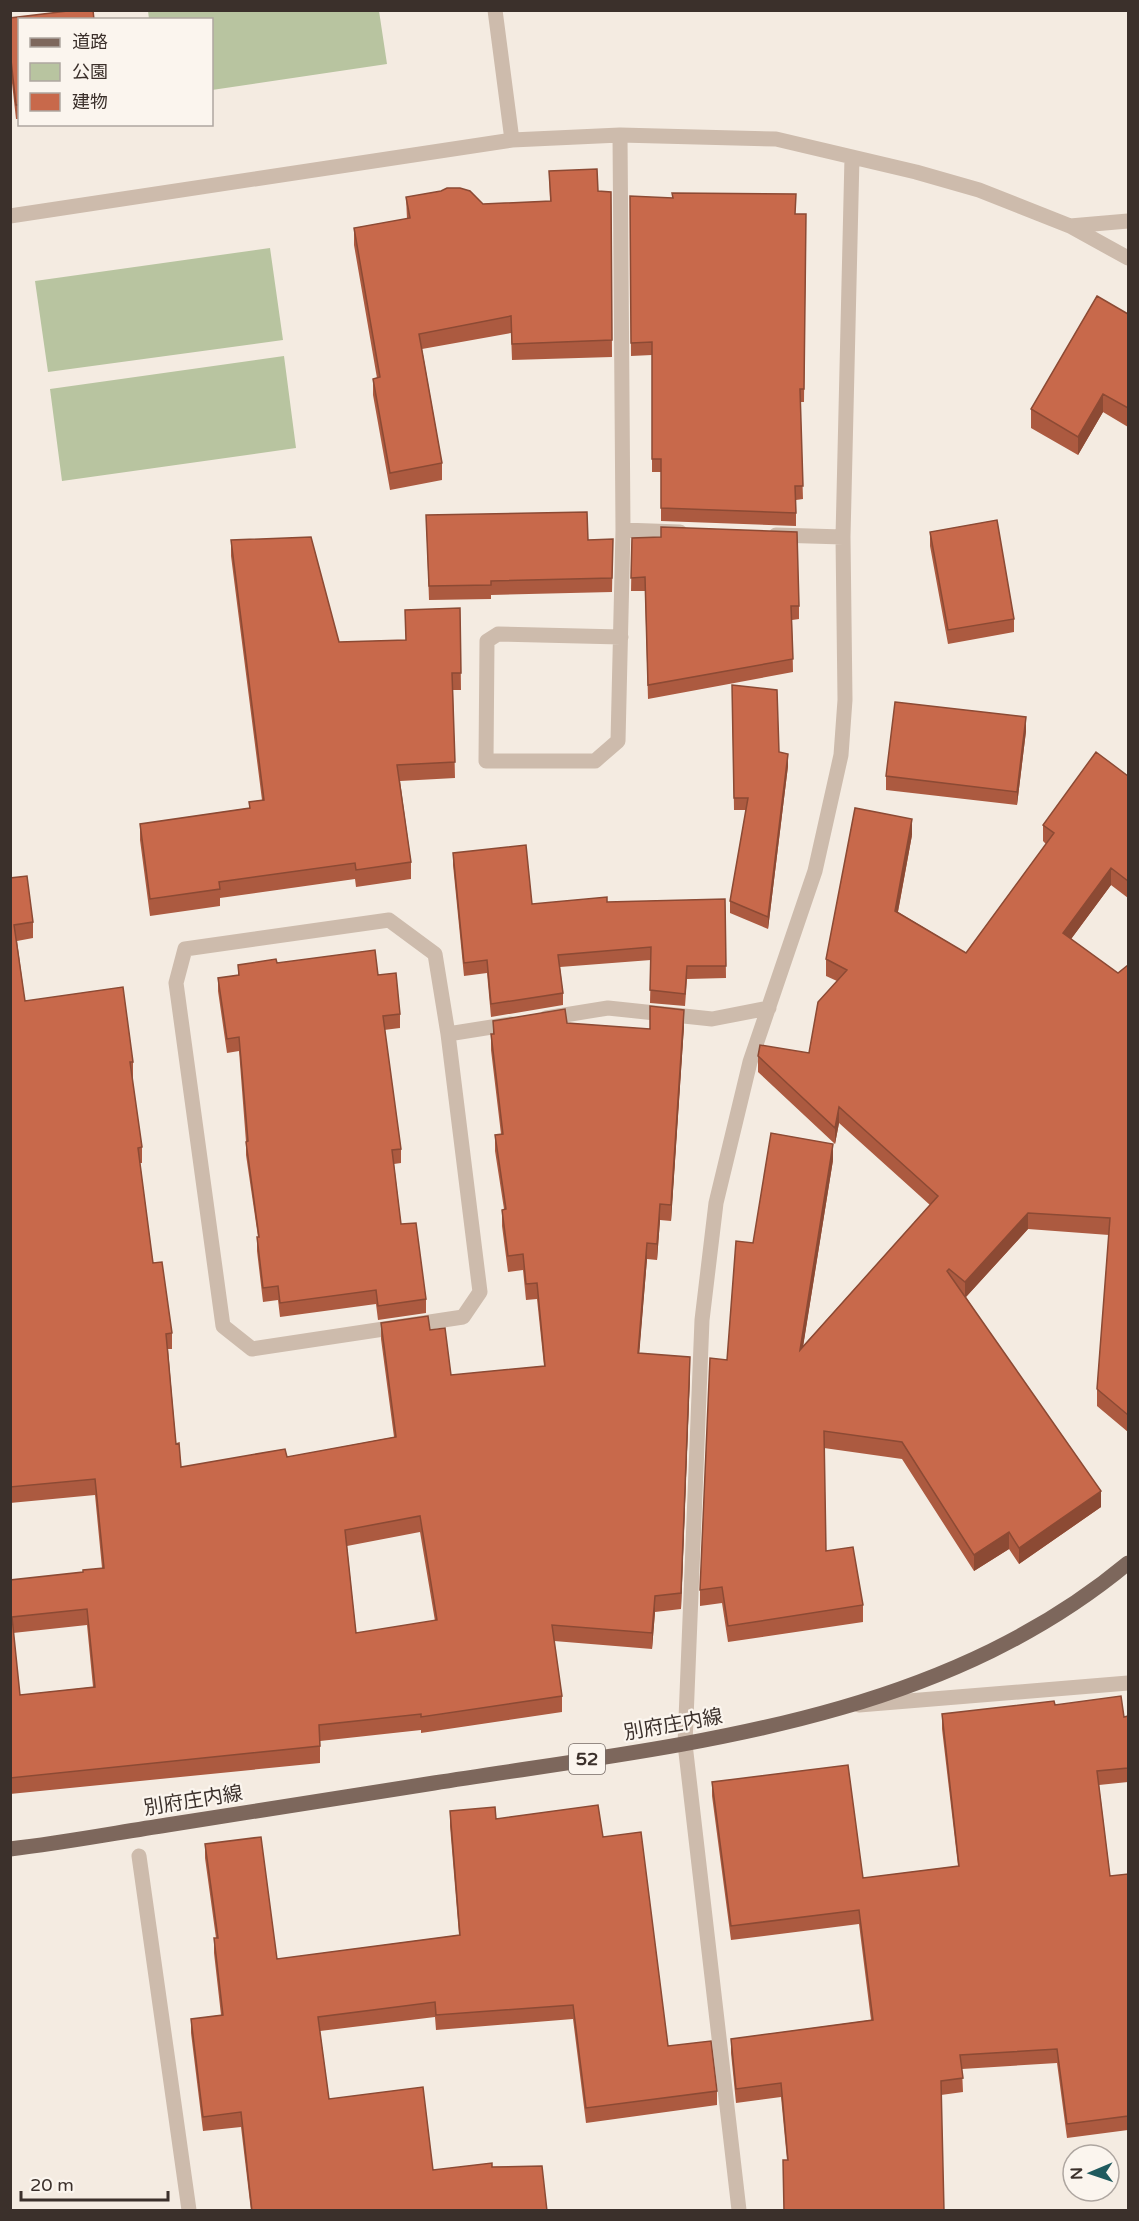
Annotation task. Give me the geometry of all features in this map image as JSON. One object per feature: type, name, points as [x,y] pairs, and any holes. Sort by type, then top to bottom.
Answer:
[{"type":"main road","name":"別府庄内線","points":[[10,1849],[685,1744],[789,1723],[854,1706],[926,1681],[1008,1643],[1074,1605],[1128,1563]]},
{"type":"street","points":[[495,10],[512,140]]},
{"type":"street","points":[[620,135],[623,530],[621,637],[618,741],[595,760],[486,761],[487,641],[498,634],[621,637]]},
{"type":"street","points":[[10,216],[512,140],[620,135],[776,139],[916,172],[979,190],[1070,226],[1128,258]]},
{"type":"street","points":[[739,2211],[685,1744],[702,1320],[716,1203],[750,1062],[815,871],[841,755],[845,700],[843,537],[852,157]]},
{"type":"street","points":[[1070,226],[1128,221]]},
{"type":"street","points":[[623,530],[693,532]]},
{"type":"street","points":[[762,534],[843,537]]},
{"type":"street","points":[[388,920],[435,954],[448,1034],[480,1292],[463,1317],[252,1349],[223,1326],[176,982],[185,949],[388,920]]},
{"type":"street","points":[[448,1034],[608,1008],[712,1019],[769,1008]]},
{"type":"street","points":[[854,1706],[1128,1683]]},
{"type":"street","points":[[139,1856],[189,2211]]},
{"type":"green space","points":[[148,11],[379,11],[387,64],[213,90],[213,18],[149,18]]},
{"type":"green space","points":[[270,248],[283,340],[48,372],[35,281]]},
{"type":"green space","points":[[284,356],[296,448],[62,481],[50,389]]},
{"type":"building","points":[[93,10],[94,18],[18,18],[18,105],[16,105],[10,51],[10,18]]},
{"type":"building","points":[[597,169],[598,191],[611,192],[612,340],[512,344],[511,316],[419,334],[442,463],[390,473],[373,379],[380,377],[354,228],[410,218],[406,197],[447,188],[470,191],[483,204],[551,201],[549,171]]},
{"type":"building","points":[[672,193],[796,194],[795,214],[806,214],[804,389],[800,389],[803,486],[795,486],[796,513],[661,508],[661,459],[652,459],[652,342],[631,343],[630,196],[673,198]]},
{"type":"building","points":[[1097,296],[1128,314],[1128,408],[1103,394],[1078,437],[1031,409]]},
{"type":"building","points":[[587,512],[588,540],[613,539],[612,578],[491,581],[491,585],[429,586],[426,515]]},
{"type":"building","points":[[997,520],[1014,619],[948,630],[930,532]]},
{"type":"building","points":[[661,527],[797,532],[799,606],[791,606],[793,659],[648,685],[645,577],[631,578],[632,538],[661,537]]},
{"type":"building","points":[[311,537],[339,642],[406,640],[405,610],[460,608],[461,673],[452,673],[455,762],[397,765],[411,862],[356,870],[355,863],[219,882],[220,889],[150,899],[140,824],[250,808],[249,802],[264,800],[231,540]]},
{"type":"building","points":[[732,685],[777,690],[779,752],[788,754],[768,917],[730,901],[748,798],[734,798]]},
{"type":"building","points":[[895,702],[1026,717],[1017,792],[886,776]]},
{"type":"building","points":[[1096,752],[1128,776],[1128,881],[1111,868],[1063,933],[1118,973],[1128,965],[1128,1415],[1097,1389],[1110,1218],[1028,1213],[965,1282],[949,1269],[947,1271],[1101,1491],[1019,1548],[1009,1532],[974,1555],[902,1442],[824,1431],[826,1551],[853,1547],[863,1605],[728,1626],[722,1587],[700,1590],[710,1358],[727,1360],[736,1241],[753,1243],[771,1133],[833,1144],[800,1350],[938,1196],[839,1107],[835,1128],[758,1056],[760,1045],[809,1053],[818,1002],[847,970],[826,959],[855,808],[912,819],[895,911],[966,953],[1054,833],[1043,825]]},
{"type":"building","points":[[526,845],[532,904],[607,897],[607,902],[725,899],[726,966],[687,966],[685,994],[650,990],[651,947],[558,955],[563,993],[491,1004],[487,960],[464,963],[453,853]]},
{"type":"building","points":[[27,876],[33,922],[14,925],[25,1001],[123,987],[133,1062],[130,1062],[142,1147],[138,1148],[153,1263],[162,1262],[172,1333],[166,1334],[176,1444],[179,1443],[181,1467],[285,1449],[287,1457],[396,1437],[381,1323],[428,1316],[430,1330],[445,1328],[451,1375],[545,1366],[537,1283],[526,1284],[523,1254],[508,1256],[502,1210],[506,1209],[495,1135],[503,1134],[491,1034],[494,1034],[493,1021],[565,1009],[567,1023],[650,1029],[650,1006],[684,1010],[671,1205],[660,1204],[657,1244],[647,1243],[638,1353],[690,1357],[681,1593],[655,1596],[652,1633],[552,1625],[562,1696],[421,1717],[421,1714],[319,1725],[320,1746],[10,1778],[10,1580],[104,1568],[95,1479],[10,1487],[10,878]],"holes":[[[420,1516],[437,1620],[356,1633],[345,1530]],[[87,1609],[95,1687],[20,1695],[12,1617]]]},
{"type":"building","points":[[375,950],[378,975],[396,973],[400,1014],[383,1016],[401,1149],[392,1150],[401,1224],[416,1223],[426,1299],[378,1306],[376,1290],[280,1303],[278,1286],[263,1288],[257,1237],[259,1237],[246,1142],[248,1141],[239,1037],[227,1039],[218,978],[239,975],[238,965],[276,959],[277,963]]},
{"type":"building","points":[[1121,1696],[1124,1717],[1128,1716],[1128,1768],[1097,1771],[1110,1876],[1128,1874],[1128,2116],[1067,2124],[1057,2049],[960,2055],[963,2078],[941,2081],[944,2211],[784,2211],[783,2160],[788,2160],[781,2083],[736,2089],[731,2039],[873,2020],[859,1910],[731,1926],[712,1782],[848,1765],[863,1878],[959,1866],[942,1714],[1054,1701],[1055,1705]]},
{"type":"building","points":[[598,1805],[603,1837],[641,1832],[668,2046],[711,2041],[717,2091],[586,2108],[573,2005],[436,2015],[435,2002],[318,2017],[329,2099],[423,2087],[433,2170],[492,2163],[492,2167],[542,2166],[547,2211],[252,2211],[241,2112],[203,2117],[191,2019],[223,2015],[214,1938],[218,1938],[205,1844],[261,1837],[277,1959],[460,1935],[450,1811],[495,1807],[496,1819]]}]
